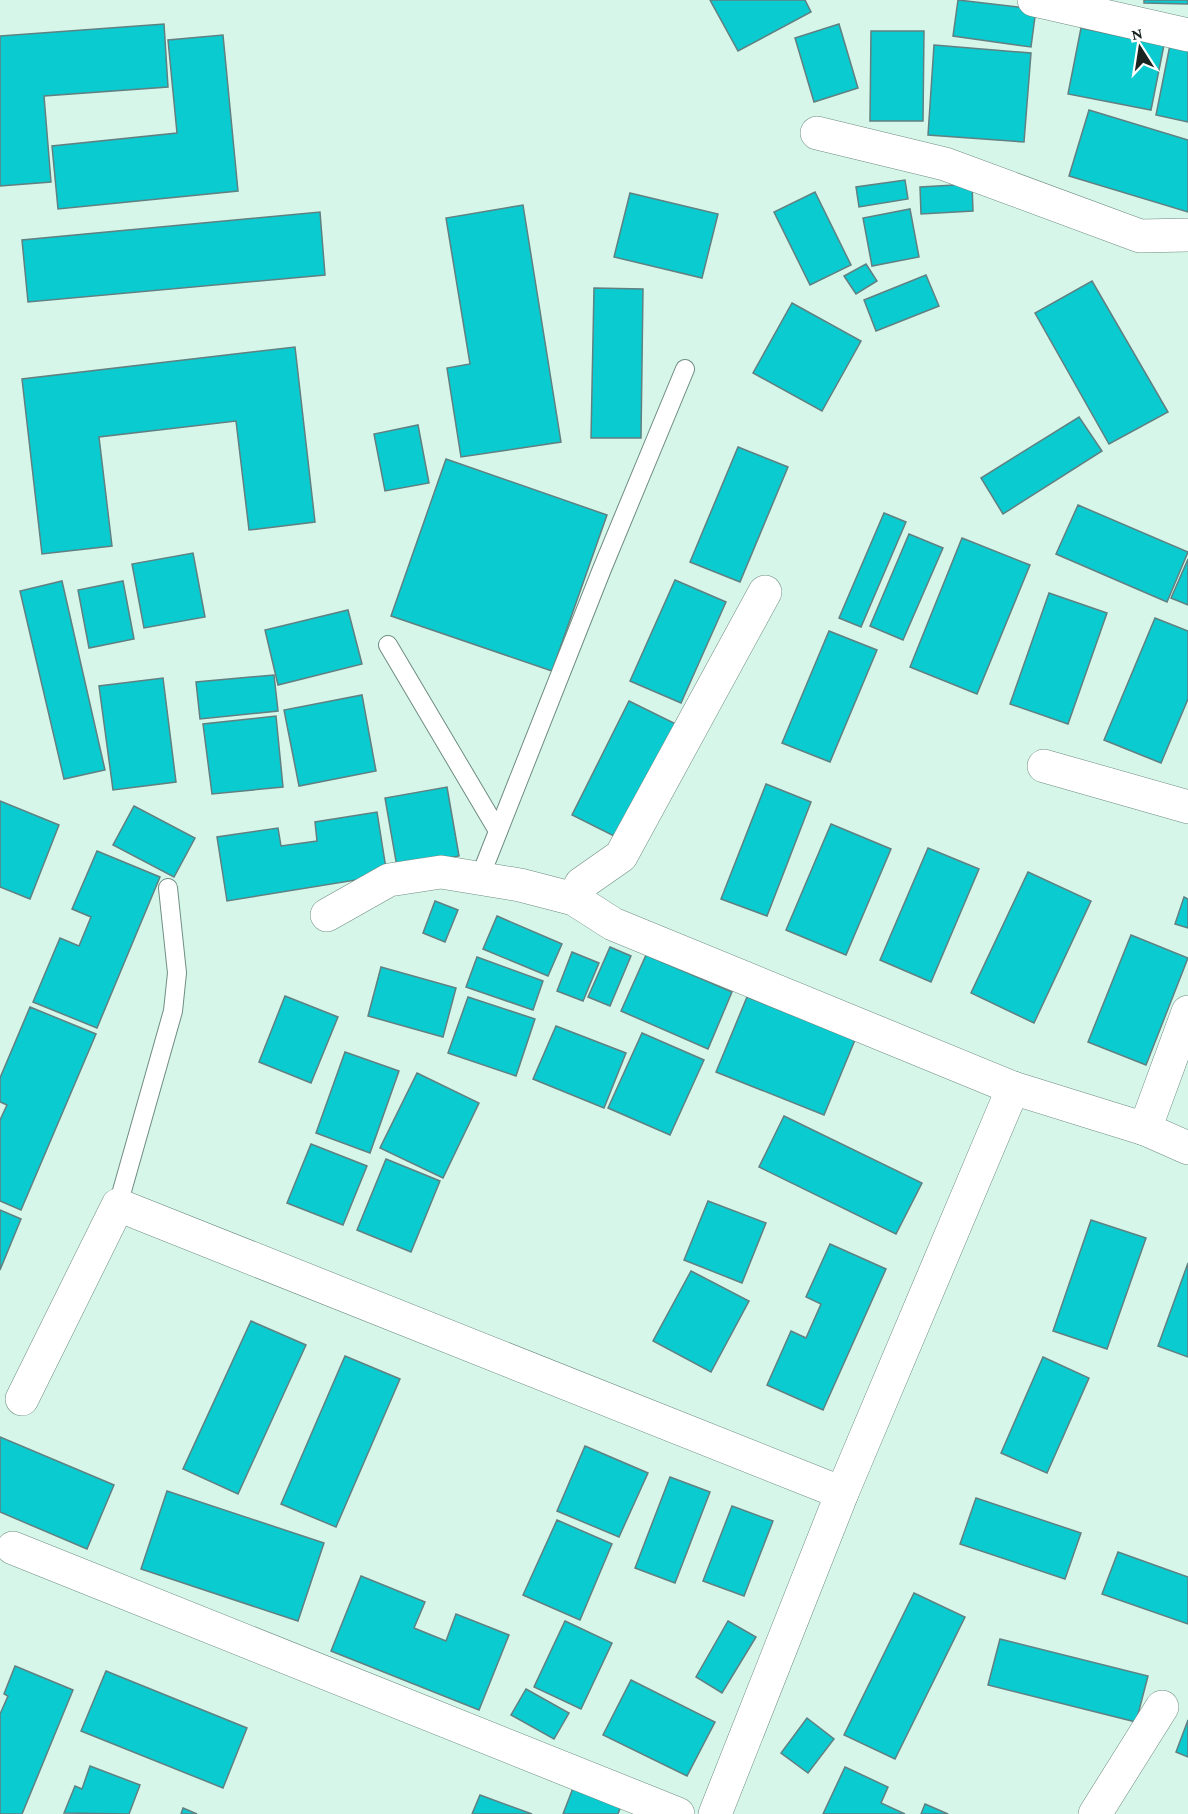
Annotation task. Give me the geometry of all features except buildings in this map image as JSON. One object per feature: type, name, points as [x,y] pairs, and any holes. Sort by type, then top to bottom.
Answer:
[{"type":"street","points":[[1034,0],[1188,35]]},
{"type":"street","points":[[817,133],[945,164],[1140,236],[1188,235]]},
{"type":"street","points":[[574,899],[581,884],[621,856],[765,592]]},
{"type":"street","points":[[1044,766],[1188,807]]},
{"type":"street","points":[[327,915],[389,880],[441,872],[480,877],[574,899],[613,924],[1013,1088],[1145,1129],[1188,1148]]},
{"type":"street","points":[[1145,1129],[1188,1012]]},
{"type":"street","points":[[715,1814],[842,1493],[1013,1088]]},
{"type":"street","points":[[22,1399],[118,1205],[842,1493]]},
{"type":"street","points":[[13,1548],[678,1814]]},
{"type":"street","points":[[1095,1814],[1162,1707]]},
{"type":"lane","points":[[480,877],[685,369]]},
{"type":"lane","points":[[388,645],[498,831]]},
{"type":"lane","points":[[118,1205],[172,1011],[177,973],[168,888]]}]
